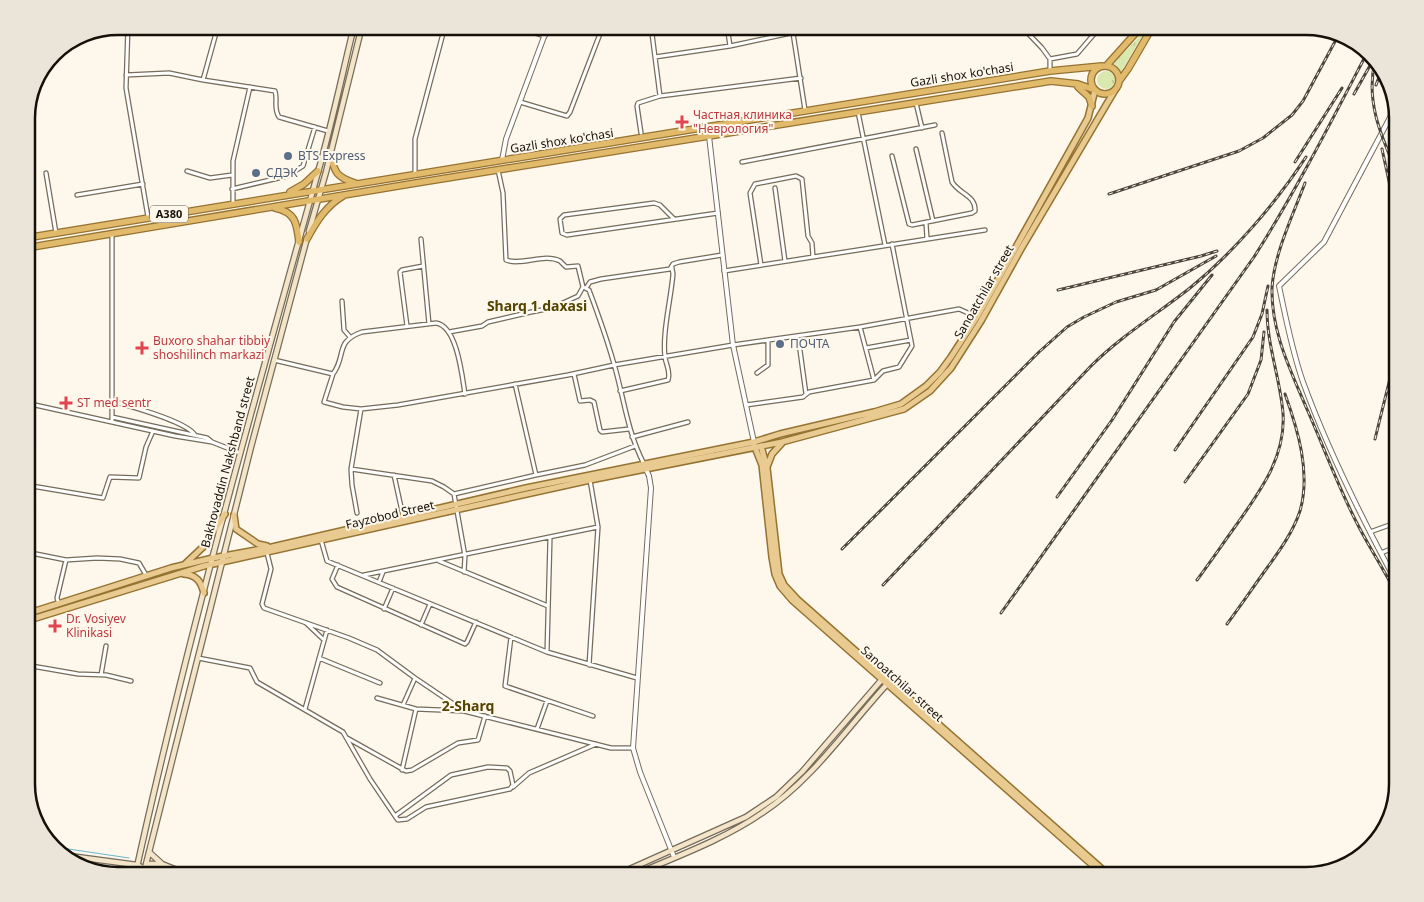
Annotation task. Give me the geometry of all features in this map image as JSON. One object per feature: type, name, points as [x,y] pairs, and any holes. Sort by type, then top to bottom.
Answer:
[{"type":"highway","points":[[1134,35],[1105,66],[1094,71],[1092,84],[1097,92],[1106,94],[1115,90],[1147,35]]},
{"type":"highway","points":[[1105,66],[1116,71],[1120,80]]},
{"type":"highway","name":"Gazli shox ko'chasi","points":[[35,236],[1050,71],[1105,66]]},
{"type":"highway","name":"Gazli shox ko'chasi","points":[[35,247],[273,208],[346,194],[1051,80],[1072,83],[1095,90]]},
{"type":"highway","points":[[1072,83],[1084,91],[1089,97],[1092,106]]},
{"type":"highway","points":[[330,155],[338,175],[357,183]]},
{"type":"highway","points":[[285,194],[304,184],[318,171]]},
{"type":"highway","points":[[307,239],[326,210],[336,200],[346,194]]},
{"type":"highway","points":[[273,208],[291,215],[297,227],[299,242]]},
{"type":"main road","name":"Bakhovaddin Nakshband street","points":[[137,865],[211,565],[313,190],[352,35]]},
{"type":"main road","name":"Bakhovaddin Nakshband street","points":[[146,866],[223,556],[269,378],[322,189],[360,35]]},
{"type":"main road","points":[[1018,248],[1088,118],[1095,90]]},
{"type":"main road","name":"Sanoatchilar street","points":[[765,467],[754,445],[780,434],[900,404],[913,396],[940,372],[977,317],[1115,90]]},
{"type":"main road","name":"Sanoatchilar street","points":[[1018,248],[981,321],[951,368],[930,391],[904,409],[762,446],[765,457],[776,558],[779,574],[784,585],[797,599],[883,678],[1100,867]]},
{"type":"main road","points":[[266,358],[274,360]]},
{"type":"main road","points":[[261,376],[269,378]]},
{"type":"main road","points":[[765,457],[771,444],[780,434]]},
{"type":"main road","points":[[765,467],[772,454],[782,442]]},
{"type":"main road","name":"Fayzobod Street","points":[[35,618],[179,574],[320,538],[404,519],[457,510],[645,467],[754,445],[762,446]]},
{"type":"main road","points":[[404,519],[456,504],[645,467]]},
{"type":"main road","points":[[183,565],[203,547],[225,514]]},
{"type":"main road","points":[[234,515],[236,529],[244,536],[258,544],[272,547]]},
{"type":"main road","points":[[35,611],[183,565],[320,538]]},
{"type":"main road","points":[[179,574],[190,574],[196,577],[204,593]]},
{"type":"main road","points":[[635,867],[746,817],[776,797],[799,775],[883,678]]},
{"type":"main road","points":[[652,867],[742,826],[764,813],[812,770],[888,682]]},
{"type":"main road","name":"Sanoatchilar street","points":[[888,682],[1095,867]]},
{"type":"main road","points":[[149,852],[162,864],[170,867]]},
{"type":"main road","points":[[80,857],[146,866],[162,864]]},
{"type":"street","points":[[128,35],[126,88],[148,217]]},
{"type":"street","points":[[203,80],[216,35]]},
{"type":"street","points":[[415,175],[415,139],[443,35]]},
{"type":"street","points":[[502,160],[506,139],[544,36],[541,35]]},
{"type":"street","points":[[520,102],[567,116],[600,35]]},
{"type":"street","points":[[652,35],[660,96]]},
{"type":"street","points":[[728,35],[730,46]]},
{"type":"street","points":[[655,57],[730,46],[779,35]]},
{"type":"street","points":[[793,35],[805,111]]},
{"type":"street","points":[[1030,35],[1050,59],[1050,71]]},
{"type":"street","points":[[1050,59],[1077,54],[1093,35]]},
{"type":"street","points":[[126,75],[169,73],[275,91],[275,111],[279,116],[328,131]]},
{"type":"street","points":[[641,133],[638,103],[660,96],[800,78]]},
{"type":"street","points":[[233,203],[233,161],[250,87]]},
{"type":"street","points":[[916,102],[922,128]]},
{"type":"street","points":[[858,112],[885,245]]},
{"type":"street","points":[[1389,119],[1324,242],[1279,286],[1290,338],[1303,381],[1326,440],[1357,509],[1389,569]]},
{"type":"street","points":[[742,162],[935,125]]},
{"type":"street","points":[[232,189],[287,176],[303,166],[315,127]]},
{"type":"street","points":[[892,156],[908,224],[912,225],[972,213],[976,208],[974,200],[954,186],[952,182],[942,133]]},
{"type":"street","points":[[709,136],[733,345],[754,445]]},
{"type":"street","points":[[916,149],[933,221]]},
{"type":"street","points":[[498,170],[503,193],[506,260],[547,259],[562,262],[566,266],[578,266],[584,288]]},
{"type":"street","points":[[187,171],[210,178],[232,175]]},
{"type":"street","points":[[46,173],[56,232]]},
{"type":"street","points":[[761,265],[750,193],[755,184],[796,176],[802,179],[808,236],[812,243],[814,257]]},
{"type":"street","points":[[78,195],[143,184]]},
{"type":"street","points":[[775,188],[786,261]]},
{"type":"street","points":[[674,219],[660,205],[654,203],[564,215],[560,219],[564,235],[718,213]]},
{"type":"street","points":[[926,222],[927,239]]},
{"type":"street","points":[[724,271],[985,230]]},
{"type":"street","points":[[112,234],[112,422]]},
{"type":"street","points":[[421,239],[428,324]]},
{"type":"street","points":[[746,405],[803,397],[809,392],[874,380],[883,371],[898,366],[912,346],[892,244]]},
{"type":"street","points":[[620,391],[668,380],[670,376],[665,356],[674,274],[673,264],[722,255]]},
{"type":"street","points":[[407,326],[400,272],[423,266]]},
{"type":"street","points":[[449,332],[482,326],[488,322],[552,308],[578,296],[590,282],[672,268]]},
{"type":"street","points":[[584,288],[589,290],[614,364],[634,446],[645,467],[651,488],[633,748],[640,772],[674,857]]},
{"type":"street","points":[[342,301],[344,330],[350,337]]},
{"type":"street","points":[[465,394],[457,352],[447,328],[441,324],[428,324],[362,332],[350,337],[343,345],[338,368],[333,374],[324,402],[361,409],[465,394],[574,374],[614,364],[860,327],[959,309],[977,317]]},
{"type":"street","points":[[860,327],[874,380]]},
{"type":"street","points":[[798,336],[806,394]]},
{"type":"street","points":[[757,373],[768,365],[768,340]]},
{"type":"street","points":[[866,348],[911,340]]},
{"type":"street","points":[[274,360],[333,374]]},
{"type":"street","points":[[574,374],[580,401],[590,400],[594,402],[600,430],[602,432],[629,429]]},
{"type":"street","points":[[515,384],[536,475]]},
{"type":"street","points":[[112,401],[175,422],[191,430],[195,435]]},
{"type":"street","points":[[35,405],[212,442],[241,453]]},
{"type":"street","points":[[357,513],[351,469],[361,409]]},
{"type":"street","points":[[112,417],[195,435],[207,438],[212,442]]},
{"type":"street","points":[[632,436],[688,422]]},
{"type":"street","points":[[35,486],[104,497],[110,477],[139,478],[146,447],[153,431]]},
{"type":"street","points":[[454,494],[585,465],[634,446]]},
{"type":"street","points":[[351,469],[432,481],[454,494],[465,556],[464,572]]},
{"type":"street","points":[[394,475],[404,519]]},
{"type":"street","points":[[589,665],[598,527],[590,480]]},
{"type":"street","points":[[1370,532],[1389,525]]},
{"type":"street","points":[[363,576],[598,527]]},
{"type":"street","points":[[547,652],[550,537]]},
{"type":"street","points":[[320,538],[327,561],[547,652],[638,678]]},
{"type":"street","points":[[1380,553],[1389,550]]},
{"type":"street","points":[[266,552],[272,569],[262,606],[376,650],[464,711]]},
{"type":"street","points":[[35,554],[66,560],[120,559],[139,563],[146,576]]},
{"type":"street","points":[[58,604],[57,598],[66,560]]},
{"type":"street","points":[[439,561],[548,606]]},
{"type":"street","points":[[338,565],[332,579],[335,584],[384,609],[465,644],[468,642],[476,622]]},
{"type":"street","points":[[379,582],[383,572]]},
{"type":"street","points":[[384,609],[393,588]]},
{"type":"street","points":[[421,624],[430,604]]},
{"type":"street","points":[[304,622],[324,640]]},
{"type":"street","points":[[305,710],[327,630]]},
{"type":"street","points":[[511,637],[504,686],[593,716]]},
{"type":"street","points":[[101,675],[106,646]]},
{"type":"street","points":[[198,658],[250,668],[257,682],[343,732],[370,779],[398,820],[406,819],[426,807],[512,787],[530,773],[596,744]]},
{"type":"street","points":[[319,658],[380,683]]},
{"type":"street","points":[[35,667],[131,681]]},
{"type":"street","points":[[403,705],[415,678]]},
{"type":"street","points":[[377,698],[416,709],[464,711],[617,749],[633,748]]},
{"type":"street","points":[[537,729],[547,701]]},
{"type":"street","points":[[402,770],[416,709]]},
{"type":"street","points":[[347,738],[402,770],[412,770],[458,743],[478,740],[485,716]]},
{"type":"street","points":[[395,816],[451,775],[466,771],[488,767],[507,768],[510,771],[512,787]]},
{"type":"green space","points":[[1139,35],[1143,35],[1121,72],[1114,63]]},
{"type":"green space","points":[[1102,71],[1110,71],[1115,76],[1113,87],[1102,89],[1097,84],[1097,76]]},
{"type":"waterway","points":[[66,849],[129,858]]},
{"type":"railway","points":[[1109,194],[1239,151],[1263,138],[1292,115],[1303,101],[1335,41]]},
{"type":"railway","points":[[1001,613],[1254,257],[1299,182],[1364,58]]},
{"type":"railway","points":[[1354,94],[1370,65]]},
{"type":"railway","points":[[1373,70],[1372,91],[1374,105],[1377,120],[1389,154]]},
{"type":"railway","points":[[1376,85],[1379,78]]},
{"type":"railway","points":[[1295,162],[1342,88]]},
{"type":"railway","points":[[1382,149],[1389,181]]},
{"type":"railway","points":[[883,585],[1091,366],[1127,335],[1190,288],[1238,243],[1281,192],[1306,157]]},
{"type":"railway","points":[[1305,183],[1276,262],[1272,288],[1278,335],[1288,364],[1338,484],[1352,514],[1389,580]]},
{"type":"railway","points":[[1058,290],[1217,251]]},
{"type":"railway","points":[[842,549],[1039,352],[1067,327],[1116,302],[1156,290],[1216,256]]},
{"type":"railway","points":[[1057,497],[1112,420],[1174,322],[1212,275]]},
{"type":"railway","points":[[1175,450],[1253,337],[1262,314],[1268,286]]},
{"type":"railway","points":[[1197,580],[1263,485],[1276,458],[1280,444],[1283,429],[1283,413],[1269,336],[1267,310]]},
{"type":"railway","points":[[1185,482],[1248,394],[1261,360],[1264,332]]},
{"type":"railway","points":[[1375,439],[1389,382]]},
{"type":"railway","points":[[1227,624],[1281,548],[1294,526],[1300,511],[1303,497],[1304,467],[1302,452],[1285,394]]},
{"type":"place","name":"Частная клиника \"Неврология\"","points":[[682,122]]},
{"type":"place","name":"BTS Express","points":[[288,156]]},
{"type":"place","name":"СДЭК","points":[[256,173]]},
{"type":"place","name":"ПОЧТА","points":[[780,344]]},
{"type":"place","name":"Buxoro shahar tibbiy shoshilinch markazi","points":[[142,348]]},
{"type":"place","name":"ST med sentr","points":[[66,403]]},
{"type":"place","name":"Dr. Vosiyev Klinikasi","points":[[55,626]]},
{"type":"district","name":"Sharq 1 daxasi","points":[[537,306]]},
{"type":"district","name":"2-Sharq","points":[[468,706]]}]
